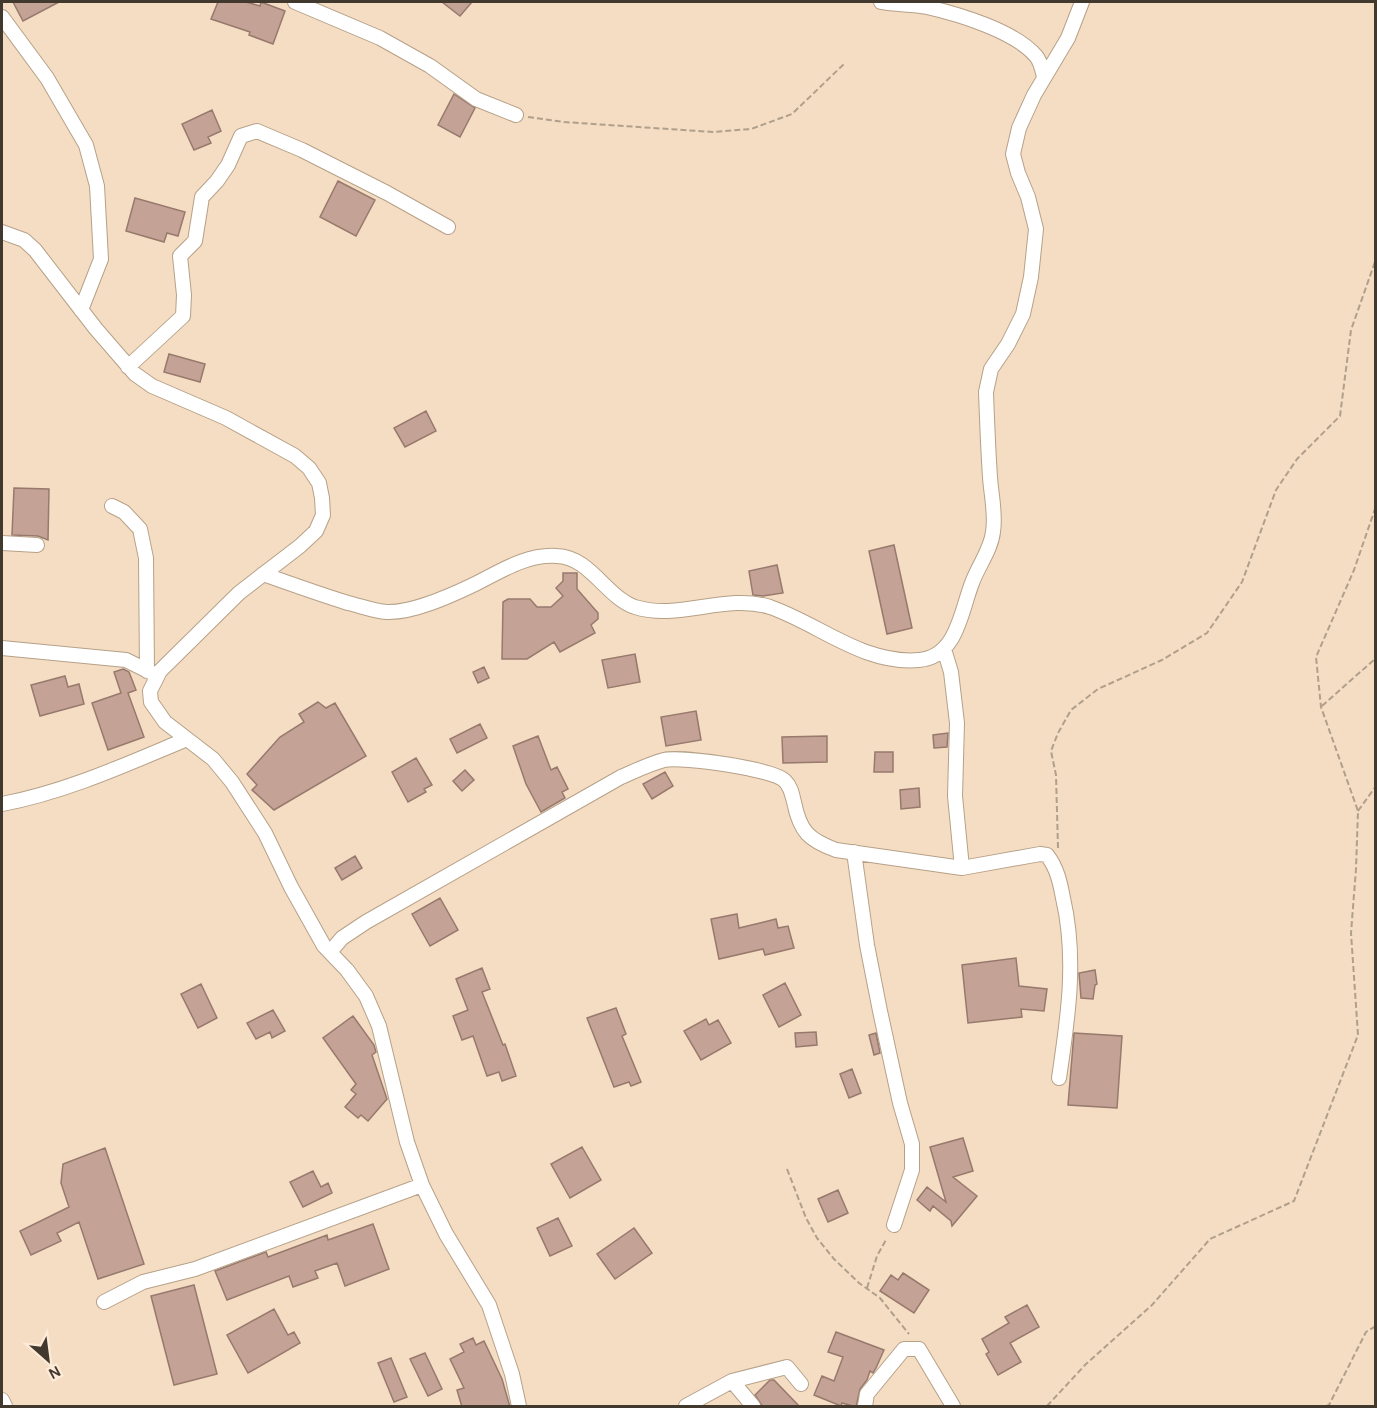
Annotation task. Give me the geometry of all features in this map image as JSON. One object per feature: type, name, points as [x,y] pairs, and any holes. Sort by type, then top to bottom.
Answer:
[{"type":"street","points":[[295,2],[380,38],[430,66],[476,99],[516,115]]},
{"type":"street","points":[[880,2],[926,7],[969,19],[1003,33],[1025,45],[1036,56],[1044,77]]},
{"type":"street","points":[[263,574],[329,597],[386,612],[402,611],[465,589],[525,559],[558,556],[570,558],[582,565],[609,590],[632,606],[649,610],[671,611],[722,604],[767,607],[803,621],[868,653],[895,659],[920,660],[934,656],[944,649],[953,637],[972,582],[993,532],[986,392],[991,369],[1008,344],[1023,314],[1031,277],[1036,229],[1013,154],[1019,128],[1034,95],[1068,38],[1082,2]]},
{"type":"street","points":[[2,17],[47,78],[86,145],[97,186],[101,259],[81,310]]},
{"type":"street","points":[[128,367],[183,316],[184,295],[180,256],[195,241],[202,197],[228,165],[241,136],[256,131],[302,150],[448,227]]},
{"type":"street","points":[[2,232],[24,240],[35,249],[128,367],[152,386],[226,418],[295,456],[309,468],[319,483],[322,515],[316,531],[239,593],[173,657],[152,673]]},
{"type":"street","points":[[112,506],[124,512],[140,529],[146,558],[152,673],[151,702],[165,722],[213,759],[232,782],[265,833],[291,887],[324,946],[347,970],[374,1010],[407,1142],[422,1185],[446,1234],[489,1305],[512,1374],[519,1407]]},
{"type":"street","points":[[2,543],[37,545]]},
{"type":"street","points":[[2,648],[126,660],[152,673]]},
{"type":"street","points":[[944,649],[951,672],[957,723],[955,796],[962,868]]},
{"type":"street","points":[[2,804],[30,799],[91,779],[187,739]]},
{"type":"street","points":[[330,952],[342,938],[366,922],[621,777],[664,760],[685,758],[776,775],[785,780],[792,790],[800,825],[806,834],[817,843],[836,850],[962,868],[1040,854],[1047,855],[1058,874],[1068,920],[1069,1012],[1059,1078]]},
{"type":"street","points":[[854,852],[867,945],[880,1011],[900,1103],[912,1144],[912,1170],[894,1225]]},
{"type":"street","points":[[104,1302],[143,1282],[195,1269],[422,1185]]},
{"type":"street","points":[[865,1407],[867,1394],[904,1349],[919,1349],[953,1407]]},
{"type":"street","points":[[686,1407],[732,1381],[787,1366],[801,1383]]},
{"type":"street","points":[[732,1381],[753,1407]]},
{"type":"street","points":[[2,1400],[5,1407]]},
{"type":"path","points":[[516,115],[564,122],[713,132],[751,129],[792,114],[844,64]]},
{"type":"path","points":[[1053,862],[1059,848],[1056,775],[1051,751],[1058,734],[1071,710],[1098,689],[1162,660],[1207,633],[1242,582],[1276,490],[1297,459],[1340,416],[1351,330],[1376,259]]},
{"type":"path","points":[[1047,1407],[1086,1364],[1152,1305],[1210,1239],[1294,1201],[1358,1035],[1351,933],[1358,810],[1321,707],[1316,657],[1354,570],[1376,506]]},
{"type":"path","points":[[1321,707],[1376,658]]},
{"type":"path","points":[[1358,810],[1376,786]]},
{"type":"path","points":[[787,1169],[806,1218],[818,1238],[834,1259],[885,1304],[919,1349]]},
{"type":"path","points":[[867,1288],[877,1256],[894,1225]]},
{"type":"path","points":[[1326,1407],[1366,1332],[1376,1326]]},
{"type":"building","points":[[13,2],[59,2],[23,21]]},
{"type":"building","points":[[218,2],[246,2],[260,6],[261,2],[285,11],[273,44],[249,35],[250,32],[211,19]]},
{"type":"building","points":[[442,2],[472,2],[460,16]]},
{"type":"building","points":[[454,94],[475,108],[460,137],[438,125]]},
{"type":"building","points":[[212,110],[221,131],[208,137],[211,143],[194,150],[182,124]]},
{"type":"building","points":[[338,181],[375,200],[356,236],[320,217]]},
{"type":"building","points":[[135,198],[185,212],[178,236],[167,233],[164,242],[126,231]]},
{"type":"building","points":[[169,354],[205,364],[200,382],[164,372]]},
{"type":"building","points":[[426,411],[436,431],[405,447],[394,428]]},
{"type":"building","points":[[14,488],[49,489],[48,540],[38,536],[12,535]]},
{"type":"building","points":[[894,545],[912,628],[887,634],[869,551]]},
{"type":"building","points":[[777,565],[783,593],[753,595],[749,571]]},
{"type":"building","points":[[563,573],[577,573],[577,589],[598,613],[598,619],[591,625],[595,633],[560,652],[554,642],[527,659],[502,659],[503,602],[508,599],[530,599],[537,607],[551,607],[563,596],[556,588],[563,581]]},
{"type":"building","points":[[635,654],[640,682],[608,688],[602,660]]},
{"type":"building","points":[[484,667],[489,678],[478,683],[473,672]]},
{"type":"building","points":[[123,669],[129,672],[136,690],[128,693],[144,737],[108,750],[92,703],[121,693],[114,672]]},
{"type":"building","points":[[65,676],[68,687],[79,684],[84,704],[40,716],[31,685]]},
{"type":"building","points":[[318,702],[326,708],[335,703],[366,756],[274,810],[252,790],[257,785],[247,774],[280,737],[304,722],[299,714]]},
{"type":"building","points":[[696,711],[701,740],[666,746],[661,717]]},
{"type":"building","points":[[480,724],[487,738],[457,753],[450,739]]},
{"type":"building","points":[[948,733],[947,747],[934,748],[933,735]]},
{"type":"building","points":[[538,736],[551,770],[557,767],[568,789],[562,792],[565,798],[541,812],[526,784],[513,746]]},
{"type":"building","points":[[827,736],[827,762],[783,763],[782,737]]},
{"type":"building","points":[[875,752],[893,752],[893,772],[874,772]]},
{"type":"building","points":[[416,758],[432,785],[424,789],[426,792],[408,802],[392,772]]},
{"type":"building","points":[[465,770],[474,780],[462,791],[453,781]]},
{"type":"building","points":[[665,772],[673,786],[652,799],[643,784]]},
{"type":"building","points":[[919,788],[920,807],[901,809],[900,790]]},
{"type":"building","points":[[355,856],[362,868],[342,880],[335,868]]},
{"type":"building","points":[[440,898],[458,930],[430,946],[412,914]]},
{"type":"building","points":[[737,914],[739,928],[776,919],[778,928],[788,926],[794,948],[765,955],[763,949],[719,959],[711,919]]},
{"type":"building","points":[[1016,958],[1019,986],[1047,989],[1044,1011],[1021,1009],[1022,1017],[968,1023],[962,965]]},
{"type":"building","points":[[482,968],[490,989],[482,992],[503,1045],[505,1044],[516,1076],[502,1081],[499,1072],[487,1076],[473,1036],[462,1040],[453,1016],[468,1010],[456,979]]},
{"type":"building","points":[[1095,970],[1097,984],[1093,999],[1081,998],[1079,973]]},
{"type":"building","points":[[785,983],[801,1015],[779,1027],[763,995]]},
{"type":"building","points":[[201,984],[217,1018],[198,1028],[181,994]]},
{"type":"building","points":[[616,1008],[626,1034],[622,1036],[641,1082],[631,1086],[629,1082],[614,1087],[587,1018]]},
{"type":"building","points":[[273,1010],[285,1031],[272,1038],[270,1032],[256,1039],[247,1023]]},
{"type":"building","points":[[353,1016],[374,1045],[376,1052],[372,1055],[387,1099],[368,1121],[361,1115],[358,1118],[345,1107],[356,1094],[351,1090],[356,1084],[323,1038]]},
{"type":"building","points":[[706,1019],[709,1025],[718,1020],[731,1043],[701,1060],[684,1031]]},
{"type":"building","points":[[816,1032],[817,1045],[796,1047],[795,1033]]},
{"type":"building","points":[[876,1033],[880,1053],[874,1055],[869,1035]]},
{"type":"building","points":[[1074,1033],[1122,1036],[1117,1108],[1068,1105]]},
{"type":"building","points":[[852,1069],[861,1093],[849,1098],[840,1074]]},
{"type":"building","points":[[963,1138],[973,1171],[953,1177],[977,1196],[952,1226],[951,1221],[933,1206],[930,1211],[917,1200],[927,1187],[946,1202],[930,1147]]},
{"type":"building","points":[[582,1147],[601,1180],[570,1198],[551,1164]]},
{"type":"building","points":[[105,1148],[144,1264],[98,1279],[79,1222],[57,1233],[61,1241],[31,1255],[20,1231],[69,1207],[61,1183],[63,1164]]},
{"type":"building","points":[[313,1171],[321,1187],[328,1183],[332,1193],[303,1207],[290,1182]]},
{"type":"building","points":[[838,1190],[848,1213],[828,1222],[818,1199]]},
{"type":"building","points":[[558,1218],[572,1246],[550,1256],[537,1228]]},
{"type":"building","points":[[373,1224],[389,1269],[345,1286],[337,1263],[315,1271],[318,1278],[293,1287],[289,1276],[227,1300],[215,1271],[266,1252],[268,1257],[327,1235],[328,1240]]},
{"type":"building","points":[[634,1228],[652,1253],[615,1279],[597,1254]]},
{"type":"building","points":[[903,1273],[929,1290],[914,1313],[880,1291],[891,1275],[898,1280]]},
{"type":"building","points":[[194,1285],[217,1374],[174,1385],[151,1296]]},
{"type":"building","points":[[1027,1305],[1039,1327],[1010,1343],[1021,1362],[998,1375],[986,1354],[989,1352],[982,1339],[1009,1323],[1005,1317]]},
{"type":"building","points":[[274,1309],[288,1335],[294,1332],[300,1343],[248,1373],[227,1335]]},
{"type":"building","points":[[836,1332],[884,1350],[873,1373],[870,1371],[860,1389],[856,1407],[842,1403],[841,1406],[814,1395],[822,1376],[834,1381],[843,1357],[828,1352]]},
{"type":"building","points":[[473,1338],[476,1345],[484,1341],[502,1379],[510,1407],[462,1407],[457,1390],[464,1388],[450,1359],[464,1352],[460,1344]]},
{"type":"building","points":[[425,1353],[442,1389],[428,1396],[410,1359]]},
{"type":"building","points":[[391,1358],[407,1397],[394,1402],[378,1363]]},
{"type":"building","points":[[770,1380],[774,1380],[800,1407],[763,1407],[755,1395]]}]
